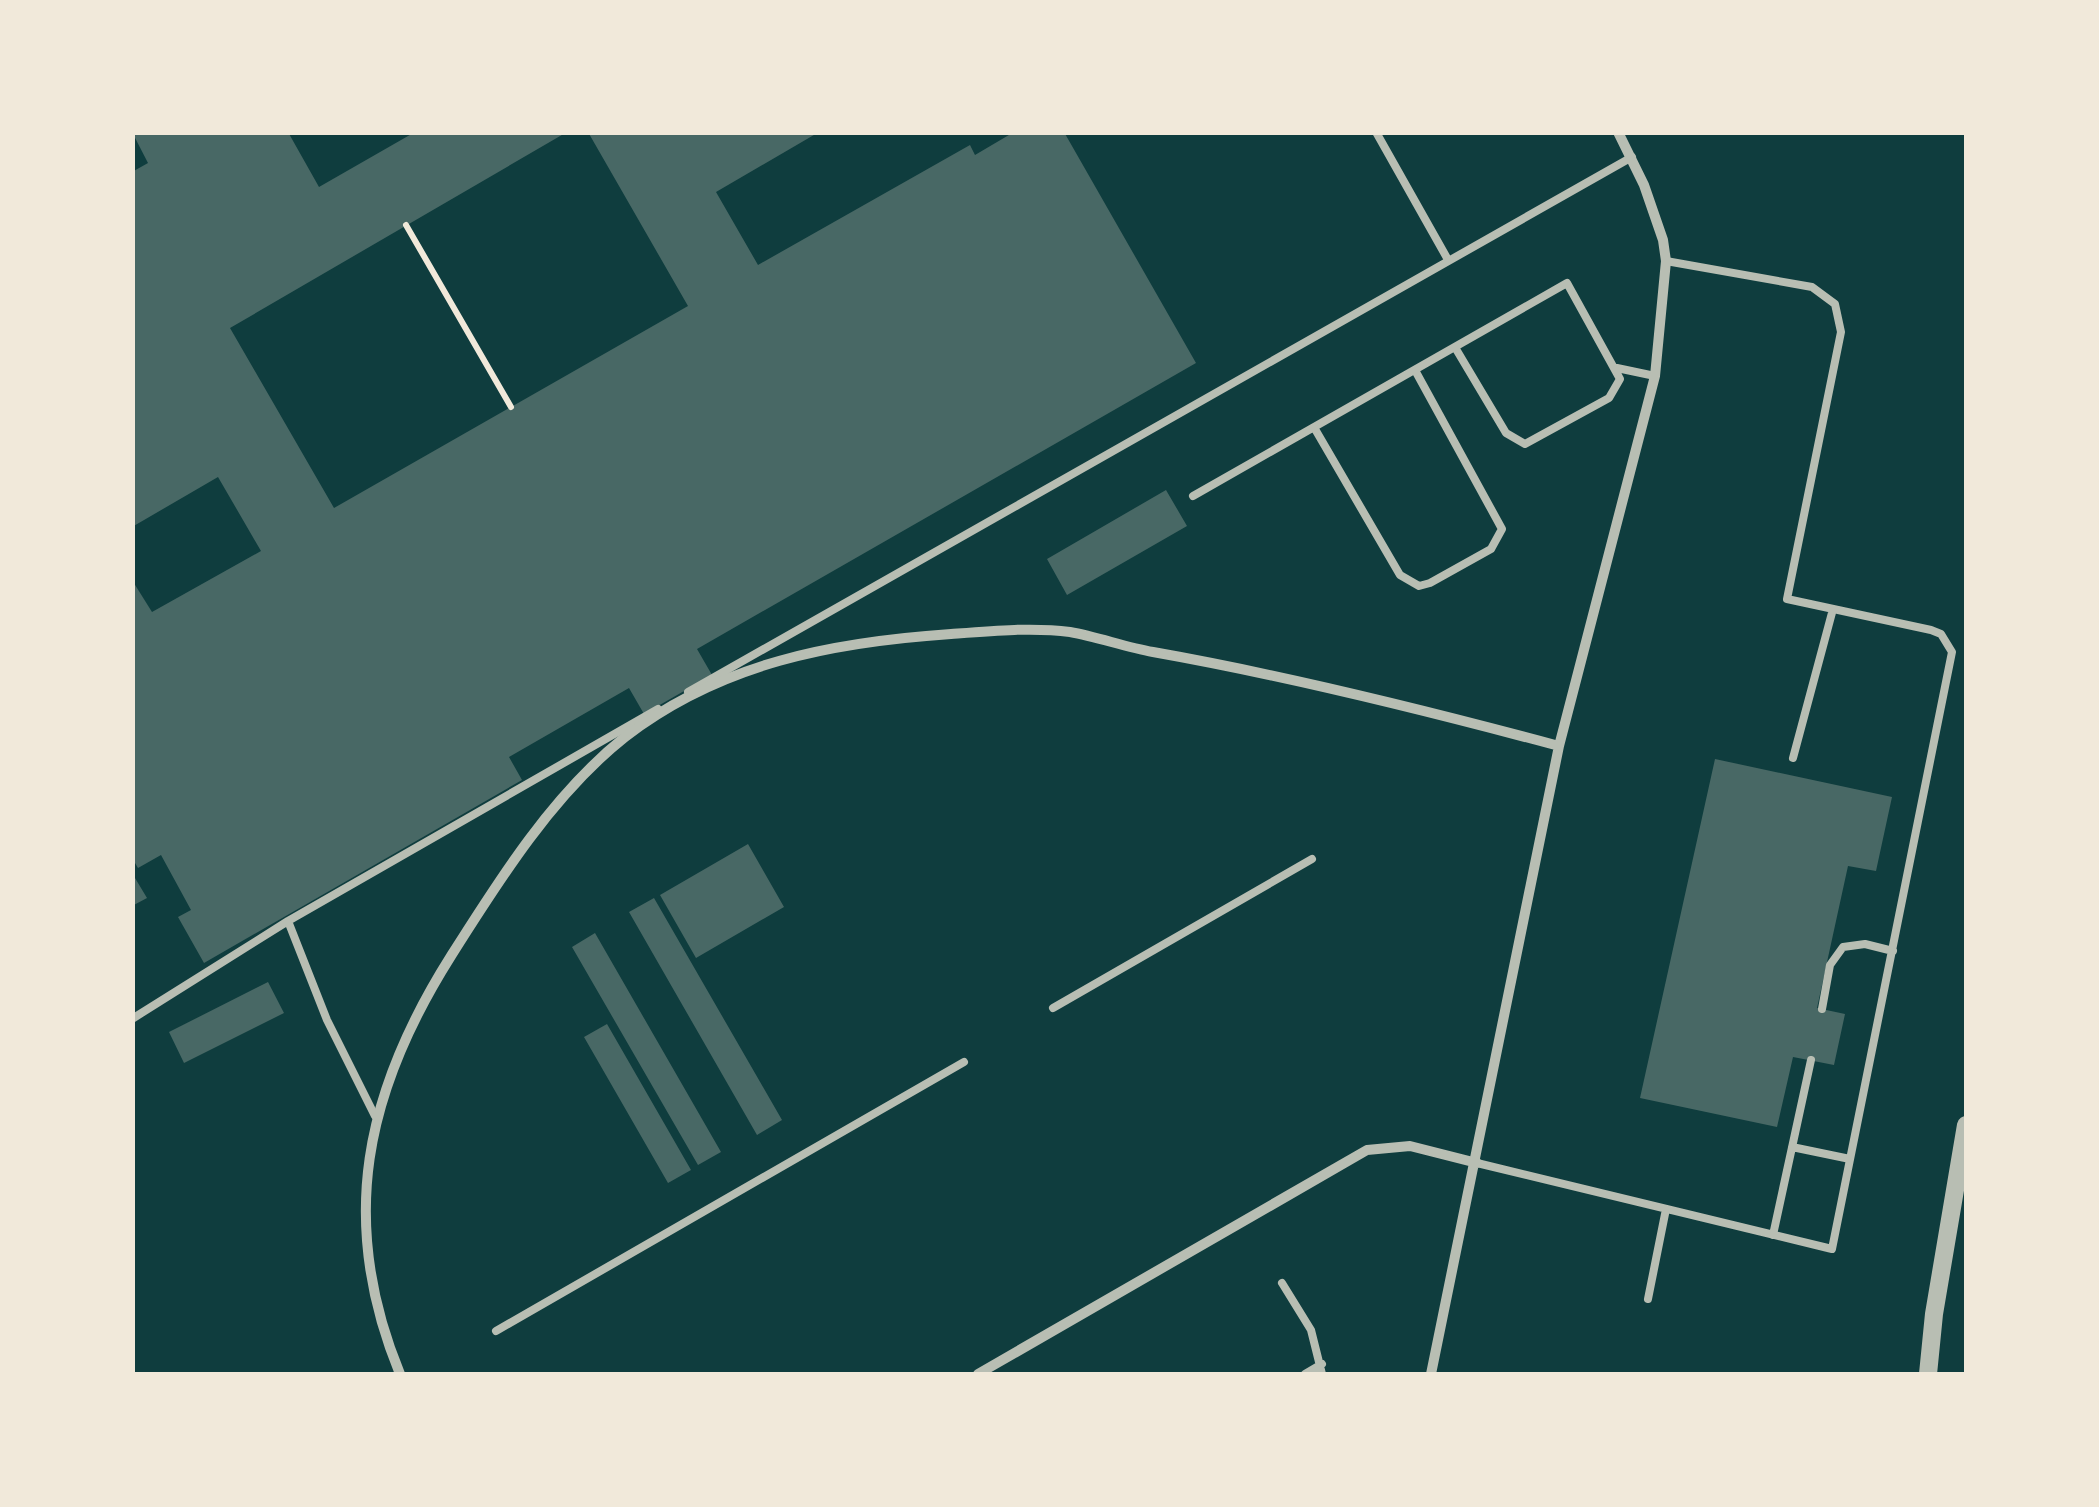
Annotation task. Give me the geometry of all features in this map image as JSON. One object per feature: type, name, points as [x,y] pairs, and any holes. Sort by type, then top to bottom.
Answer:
[{"type":"street","points":[[1431,1374],[1477,1163],[1558,746],[1655,376],[1666,261],[1656,218],[1618,132]]},
{"type":"street","points":[[400,1374],[384,1331],[368,1256],[364,1192],[375,1116],[419,1007],[520,854],[596,763],[681,700],[727,677],[804,652],[874,639],[979,632],[1068,632],[1202,659],[1558,746]]},
{"type":"street","points":[[1928,1374],[1934,1314],[1966,1126]]},
{"type":"street","points":[[978,1374],[1367,1150],[1410,1146],[1477,1163]]},
{"type":"lane","points":[[1376,132],[1447,258]]},
{"type":"lane","points":[[132,1019],[288,921],[1447,258],[1632,157]]},
{"type":"lane","points":[[1477,1163],[1832,1249],[1952,652],[1941,634],[1931,630],[1786,599],[1840,332],[1835,304],[1812,288],[1666,261]]},
{"type":"lane","points":[[1194,496],[1567,282],[1617,368],[1617,390],[1525,444],[1506,433],[1456,349]]},
{"type":"lane","points":[[1617,368],[1655,376]]},
{"type":"lane","points":[[1316,429],[1400,575],[1419,586],[1446,574],[1491,548],[1502,530],[1416,372]]},
{"type":"lane","points":[[1794,758],[1833,609]]},
{"type":"lane","points":[[1054,1008],[1312,858]]},
{"type":"lane","points":[[288,921],[326,1020],[375,1116]]},
{"type":"lane","points":[[1822,1009],[1830,965],[1843,947],[1865,944],[1893,950]]},
{"type":"lane","points":[[1773,1235],[1811,1060]]},
{"type":"lane","points":[[496,1332],[964,1062]]},
{"type":"lane","points":[[1792,1147],[1850,1159]]},
{"type":"lane","points":[[1648,1298],[1666,1209]]},
{"type":"lane","points":[[1282,1283],[1312,1330],[1323,1364],[1322,1374]]},
{"type":"lane","points":[[1305,1374],[1323,1364]]},
{"type":"path","points":[[406,225],[512,407]]},
{"type":"building","points":[[132,132],[288,132],[319,187],[415,132],[567,132],[230,328],[334,508],[688,306],[588,132],[819,132],[716,192],[758,265],[970,145],[975,155],[1014,132],[1064,132],[1196,363],[697,649],[712,675],[644,714],[629,688],[509,757],[522,780],[204,963],[178,917],[191,910],[161,855],[138,868],[132,858],[132,580],[152,612],[261,551],[218,477],[132,527],[132,172],[148,163]]},
{"type":"building","points":[[1166,490],[1187,526],[1067,595],[1047,559]]},
{"type":"building","points":[[1715,759],[1892,797],[1876,871],[1848,866],[1817,1008],[1845,1014],[1834,1065],[1793,1057],[1777,1127],[1640,1098]]},
{"type":"building","points":[[748,844],[784,907],[696,958],[660,895]]},
{"type":"building","points":[[132,873],[147,898],[132,906]]},
{"type":"building","points":[[654,898],[782,1120],[757,1135],[629,912]]},
{"type":"building","points":[[595,933],[721,1152],[698,1165],[572,947]]},
{"type":"building","points":[[268,982],[284,1013],[184,1063],[169,1032]]},
{"type":"building","points":[[607,1024],[691,1170],[668,1183],[584,1037]]}]
